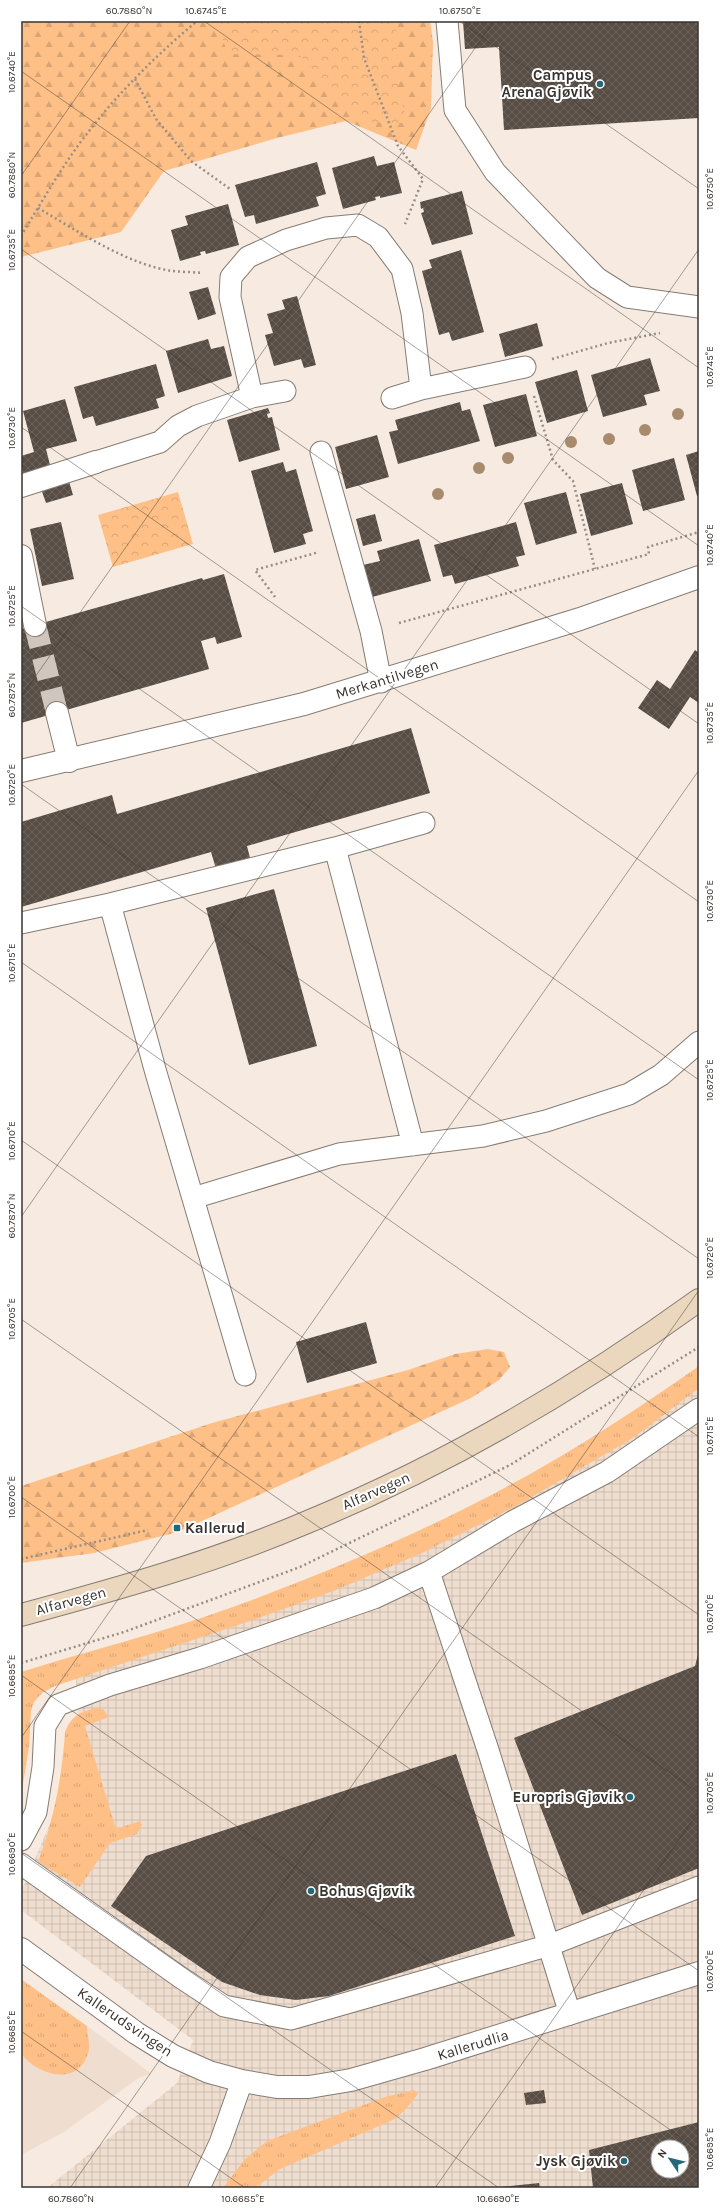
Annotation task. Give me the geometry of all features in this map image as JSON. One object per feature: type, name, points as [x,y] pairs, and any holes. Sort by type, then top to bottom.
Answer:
[{"type":"main road","name":"Alfarvegen","points":[[21,1615],[121,1587],[199,1562],[304,1524],[417,1473],[505,1427],[586,1378],[699,1300]]},
{"type":"street","points":[[21,486],[96,462]]},
{"type":"street","points":[[21,556],[35,625]]},
{"type":"street","name":"Merkantilvegen","points":[[21,772],[304,704],[381,682],[580,619],[699,576]]},
{"type":"street","points":[[57,713],[69,761]]},
{"type":"street","name":"Kallerudsvingen","points":[[21,1949],[136,2033],[173,2056],[210,2072],[242,2081]]},
{"type":"street","name":"Kallerudlia","points":[[242,2081],[277,2087],[309,2087],[351,2080],[425,2060],[699,1973]]},
{"type":"lane","points":[[447,21],[455,110],[495,172],[597,278],[627,297],[699,307]]},
{"type":"lane","points":[[252,397],[230,297],[231,277],[248,256],[286,240],[326,228],[358,225],[378,237],[402,269],[412,313],[420,388]]},
{"type":"lane","points":[[392,398],[420,388],[525,367]]},
{"type":"lane","points":[[96,462],[160,442],[178,426],[197,416],[252,397],[285,391]]},
{"type":"lane","points":[[320,452],[371,631],[381,682]]},
{"type":"lane","points":[[21,923],[110,904],[335,848],[424,824]]},
{"type":"lane","points":[[335,848],[413,1145]]},
{"type":"lane","points":[[110,904],[156,1073],[245,1375]]},
{"type":"lane","points":[[193,1198],[339,1154],[483,1136],[546,1121],[629,1094],[661,1074],[699,1042]]},
{"type":"lane","points":[[21,1840],[36,1812],[43,1768],[46,1726],[58,1705],[110,1685],[200,1658],[374,1598],[429,1572],[512,1522],[607,1472],[699,1410]]},
{"type":"lane","points":[[429,1572],[550,1945],[570,2014]]},
{"type":"lane","points":[[21,1864],[180,1977],[224,2006],[291,2019],[550,1945],[699,1887]]},
{"type":"lane","points":[[199,2188],[220,2144],[242,2081]]},
{"type":"path","points":[[21,236],[65,165],[115,101],[162,50],[197,21]]},
{"type":"path","points":[[358,21],[364,58],[398,146],[423,180],[392,256]]},
{"type":"path","points":[[135,79],[156,119],[191,161],[230,189]]},
{"type":"path","points":[[38,208],[87,237],[136,260],[171,271],[231,277]]},
{"type":"path","points":[[595,569],[573,481],[553,460],[525,367],[608,343],[662,333]]},
{"type":"path","points":[[371,631],[649,554],[648,546],[699,532]]},
{"type":"path","points":[[275,597],[255,570],[347,544]]},
{"type":"path","points":[[21,1559],[148,1530]]},
{"type":"shaded area","points":[[699,1371],[699,2188],[47,2188],[177,2083],[193,2040],[21,1910],[21,1892],[81,1750],[75,1669],[427,1544]]},
{"type":"shaded area","points":[[87,2026],[152,2074],[140,2077],[64,2132],[21,2155],[21,2054],[23,2057],[72,2072],[80,2066],[89,2049]]},
{"type":"green space","points":[[21,21],[430,21],[433,42],[431,108],[416,150],[346,121],[277,138],[164,171],[121,232],[21,257]]},
{"type":"green space","points":[[216,21],[396,21],[397,80],[407,123],[366,122],[299,55],[228,54]]},
{"type":"green space","points":[[178,492],[193,544],[113,567],[98,515]]},
{"type":"green space","points":[[488,1349],[504,1352],[510,1367],[499,1380],[471,1398],[178,1532],[94,1553],[21,1563],[21,1486],[212,1423],[408,1370],[455,1354]]},
{"type":"green space","points":[[699,1366],[699,1388],[633,1438],[518,1505],[422,1553],[336,1590],[256,1619],[55,1686],[42,1693],[34,1702],[31,1711],[29,1747],[21,1796],[21,1672],[230,1608],[390,1544],[468,1507],[544,1466],[623,1418]]},
{"type":"green space","points":[[97,1708],[103,1709],[109,1717],[85,1726],[116,1829],[140,1821],[142,1825],[137,1834],[110,1843],[80,1887],[38,1862],[53,1814],[67,1726],[77,1715]]},
{"type":"green space","points":[[21,1979],[87,2026],[89,2050],[84,2062],[77,2070],[68,2074],[48,2072],[29,2062],[21,2054]]},
{"type":"green space","points":[[414,2090],[418,2094],[405,2110],[393,2120],[280,2169],[255,2188],[223,2188],[244,2160],[267,2141],[385,2097]]},
{"type":"building","name":"Campus Arena Gjøvik","points":[[463,21],[699,21],[699,118],[504,130],[499,47],[465,49]]},
{"type":"building","points":[[374,156],[377,166],[394,162],[402,193],[380,198],[380,196],[375,197],[376,200],[343,209],[332,168]]},
{"type":"building","points":[[317,162],[326,194],[316,197],[319,206],[256,224],[254,215],[245,217],[235,185]]},
{"type":"building","points":[[462,191],[473,234],[432,245],[421,213],[424,212],[423,208],[421,209],[420,202]]},
{"type":"building","points":[[228,204],[239,245],[206,254],[205,251],[200,252],[201,255],[180,261],[171,230],[188,225],[185,216]]},
{"type":"building","points":[[461,250],[484,332],[452,341],[449,332],[439,335],[422,271],[432,268],[429,260]]},
{"type":"building","points":[[208,287],[216,314],[198,320],[189,292]]},
{"type":"building","points":[[297,296],[316,365],[304,368],[301,359],[274,366],[265,335],[273,333],[267,314],[285,309],[282,300]]},
{"type":"building","points":[[537,323],[543,346],[505,357],[499,334]]},
{"type":"building","points":[[208,339],[211,349],[224,346],[232,376],[178,393],[166,351]]},
{"type":"building","points":[[650,358],[660,391],[644,395],[647,405],[603,417],[591,375]]},
{"type":"building","points":[[156,364],[165,396],[156,399],[159,408],[96,426],[93,416],[83,419],[74,387]]},
{"type":"building","points":[[577,370],[588,411],[547,423],[535,382]]},
{"type":"building","points":[[526,394],[537,436],[495,447],[483,405]]},
{"type":"building","points":[[65,399],[77,441],[46,449],[51,469],[23,476],[21,456],[34,452],[23,411]]},
{"type":"building","points":[[460,402],[462,411],[470,409],[480,441],[398,464],[389,432],[398,430],[395,420]]},
{"type":"building","points":[[268,408],[270,413],[267,414],[268,418],[272,417],[280,450],[239,462],[227,420]]},
{"type":"building","points":[[377,435],[389,477],[346,489],[335,447]]},
{"type":"building","points":[[699,451],[699,495],[697,496],[686,455]]},
{"type":"building","points":[[674,458],[685,500],[643,511],[632,470]]},
{"type":"building","points":[[283,462],[286,472],[296,469],[313,531],[303,534],[306,544],[274,553],[251,471]]},
{"type":"building","points":[[68,478],[73,495],[46,503],[40,486]]},
{"type":"building","points":[[622,483],[633,524],[591,536],[580,494]]},
{"type":"building","points":[[566,492],[577,533],[536,545],[524,503]]},
{"type":"building","points":[[375,514],[382,541],[363,546],[356,519]]},
{"type":"building","points":[[61,522],[74,579],[42,586],[30,529]]},
{"type":"building","points":[[516,522],[525,555],[516,557],[519,566],[455,584],[452,575],[443,577],[434,545]]},
{"type":"building","points":[[419,539],[431,581],[372,597],[363,565],[380,561],[377,551]]},
{"type":"building","points":[[224,574],[242,637],[217,644],[215,637],[201,641],[209,669],[21,723],[21,629],[202,578],[203,580]]},
{"type":"building","points":[[695,650],[699,653],[699,703],[690,697],[669,729],[638,708],[657,680],[670,689]]},
{"type":"building","points":[[411,728],[430,793],[247,846],[251,862],[217,872],[211,852],[21,907],[21,822],[112,795],[117,814]]},
{"type":"building","points":[[274,889],[317,1046],[249,1065],[206,908]]},
{"type":"building","points":[[366,1322],[377,1363],[307,1383],[296,1342]]},
{"type":"building","points":[[699,1651],[699,1868],[582,1915],[514,1738],[695,1666]]},
{"type":"building","name":"Bohus Gjøvik","points":[[456,1754],[515,1936],[329,1996],[296,2000],[260,1995],[222,1982],[111,1906],[146,1856]]},
{"type":"building","points":[[544,2090],[546,2103],[526,2105],[524,2093]]},
{"type":"building","name":"Jysk Gjøvik","points":[[699,2122],[699,2188],[593,2188],[589,2150]]},
{"type":"building","points":[[539,2183],[540,2188],[500,2188],[500,2187]]},
{"type":"tunnel","points":[[35,625],[57,713]]},
{"type":"place","name":"Campus Arena Gjøvik","points":[[600,84]]},
{"type":"place","name":"Kallerud","points":[[177,1528]]},
{"type":"place","name":"Europris Gjøvik","points":[[630,1797]]},
{"type":"place","name":"Bohus Gjøvik","points":[[311,1891]]},
{"type":"place","name":"Jysk Gjøvik","points":[[624,2161]]}]
